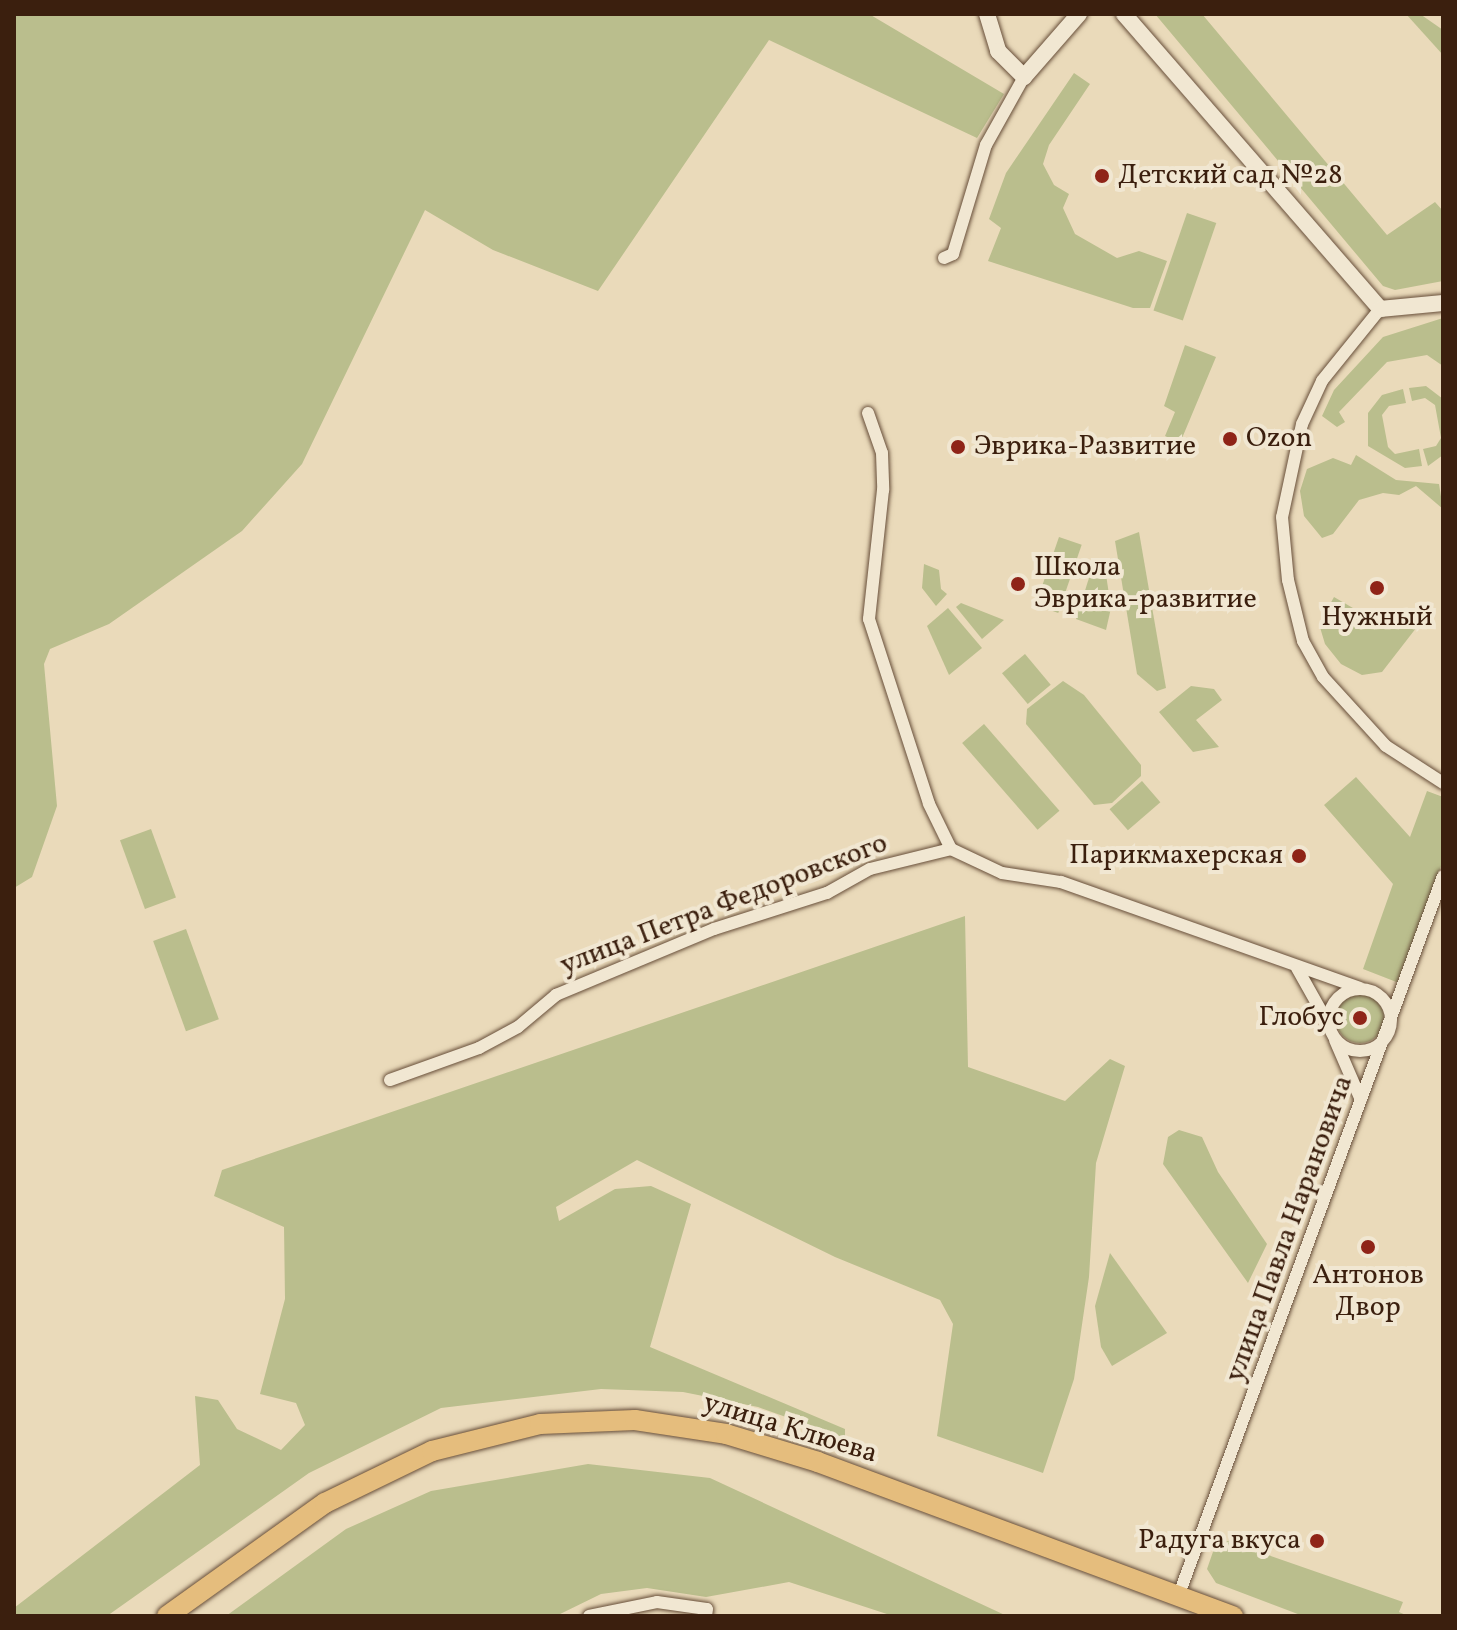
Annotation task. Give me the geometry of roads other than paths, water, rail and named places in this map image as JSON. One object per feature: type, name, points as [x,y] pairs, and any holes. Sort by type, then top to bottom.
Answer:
[{"type":"main road","name":"улица Клюева","points":[[167,1616],[279,1533],[377,1474],[487,1434],[592,1420],[684,1426],[770,1446],[1233,1616]]},
{"type":"street","points":[[987,14],[998,51],[1024,77]]},
{"type":"street","points":[[944,258],[953,254],[986,145],[1024,77],[1079,14]]},
{"type":"street","points":[[1124,14],[1380,309]]},
{"type":"street","points":[[1443,303],[1380,309],[1322,381],[1302,424],[1282,517],[1288,580],[1303,641],[1323,677],[1386,746],[1443,783]]},
{"type":"street","points":[[868,413],[882,453],[883,490],[869,619],[924,791],[951,849],[1002,873],[1061,882],[1398,1004]]},
{"type":"street","name":"улица Петра Федоровского","points":[[390,1080],[479,1048],[518,1027],[556,995],[714,929],[827,893],[870,869],[951,849]]},
{"type":"street","name":"улица Павла Нарановича","points":[[1178,1597],[1443,876]]},
{"type":"street","points":[[1297,968],[1332,1031],[1361,1100]]},
{"type":"street","points":[[1360,988],[1336,1000],[1332,1031],[1346,1047],[1364,1050],[1379,1043],[1389,1029],[1388,1008],[1380,996]]},
{"type":"street","points":[[589,1616],[657,1602],[707,1612]]},
{"type":"place","name":"Детский сад №28","points":[[1102,176]]},
{"type":"place","name":"Ozon","points":[[1230,439]]},
{"type":"place","name":"Эврика-Развитие","points":[[958,447]]},
{"type":"place","name":"Школа Эврика-развитие","points":[[1018,584]]},
{"type":"place","name":"Нужный","points":[[1377,588]]},
{"type":"place","name":"Парикмахерская","points":[[1299,856]]},
{"type":"place","name":"Глобус","points":[[1360,1018]]},
{"type":"place","name":"Антонов Двор","points":[[1368,1247]]},
{"type":"place","name":"Радуга вкуса","points":[[1317,1541]]}]
